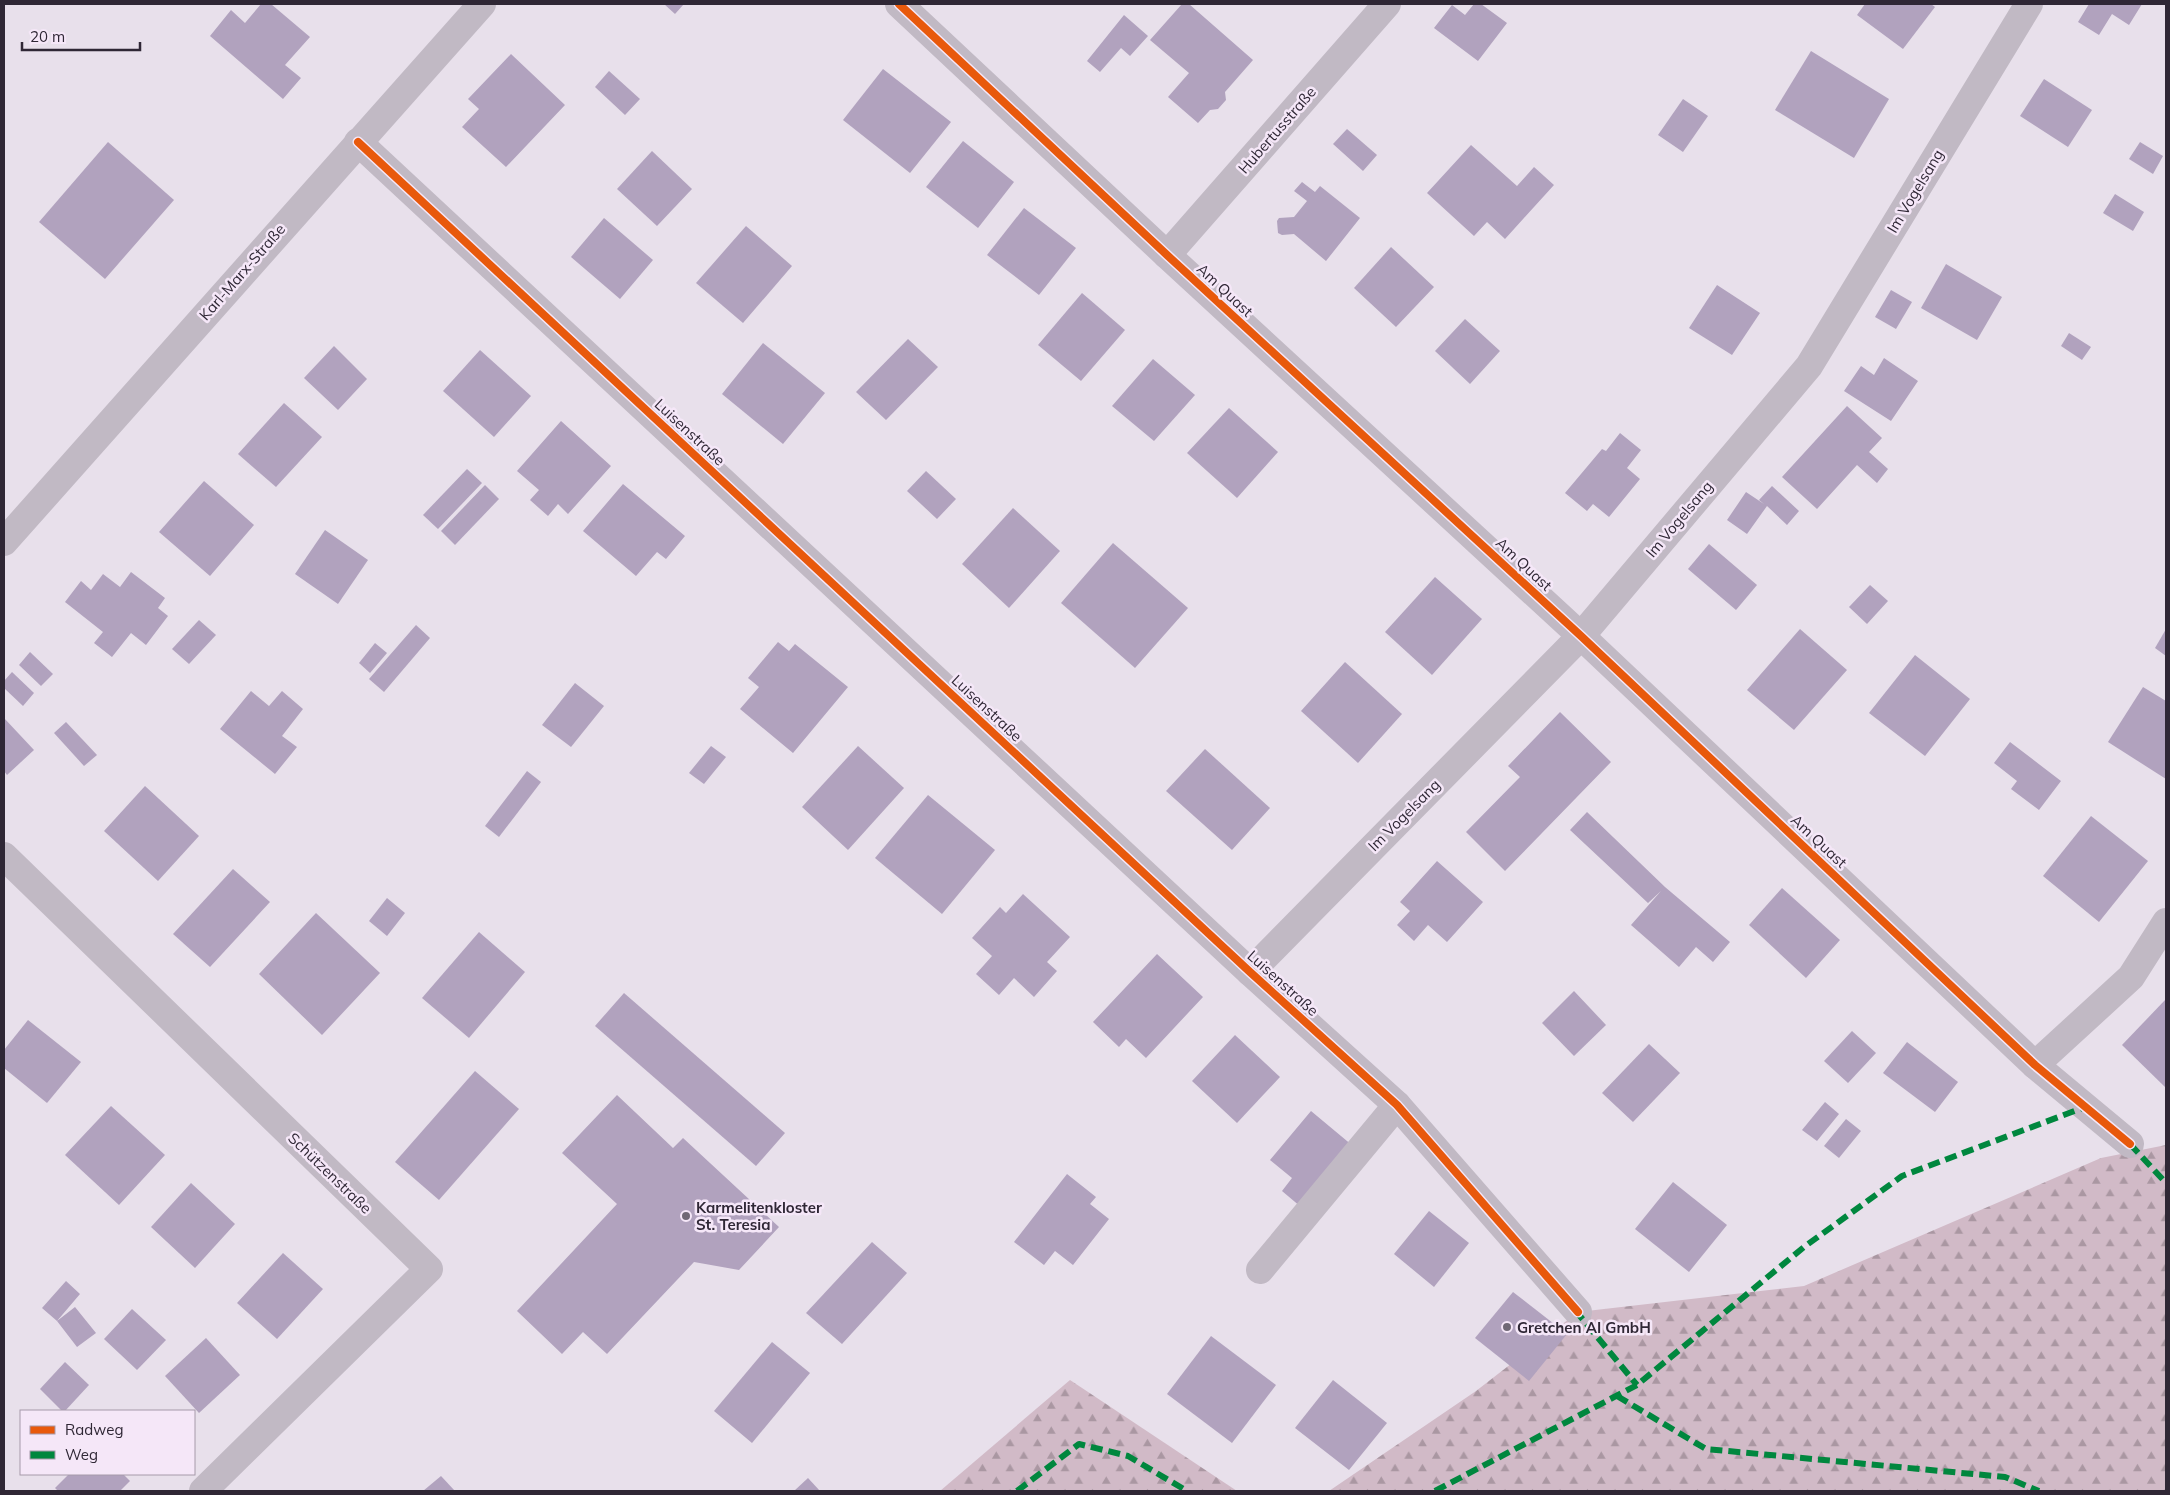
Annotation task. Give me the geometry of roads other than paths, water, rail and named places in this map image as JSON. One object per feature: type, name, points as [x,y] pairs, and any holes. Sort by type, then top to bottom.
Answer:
[{"type":"street","name":"Karl-Marx-Straße","points":[[4,542],[482,4]]},
{"type":"street","name":"Am Quast","points":[[899,4],[1167,255],[1582,636],[2035,1065],[2130,1144]]},
{"type":"street","name":"Hubertusstraße","points":[[1167,255],[1388,4]]},
{"type":"street","name":"Im Vogelsang","points":[[1250,972],[1582,636],[1809,366],[2029,4]]},
{"type":"street","name":"Luisenstraße","points":[[358,142],[1250,972],[1397,1105],[1578,1312]]},
{"type":"street","name":"Schützenstraße","points":[[4,856],[429,1269],[203,1491]]},
{"type":"street","points":[[2035,1065],[2131,977],[2166,922]]},
{"type":"street","points":[[1260,1270],[1397,1105]]},
{"type":"place","name":"Karmelitenkloster St. Teresia","points":[[686,1216]]},
{"type":"place","name":"Gretchen AI GmbH","points":[[1507,1327]]}]
